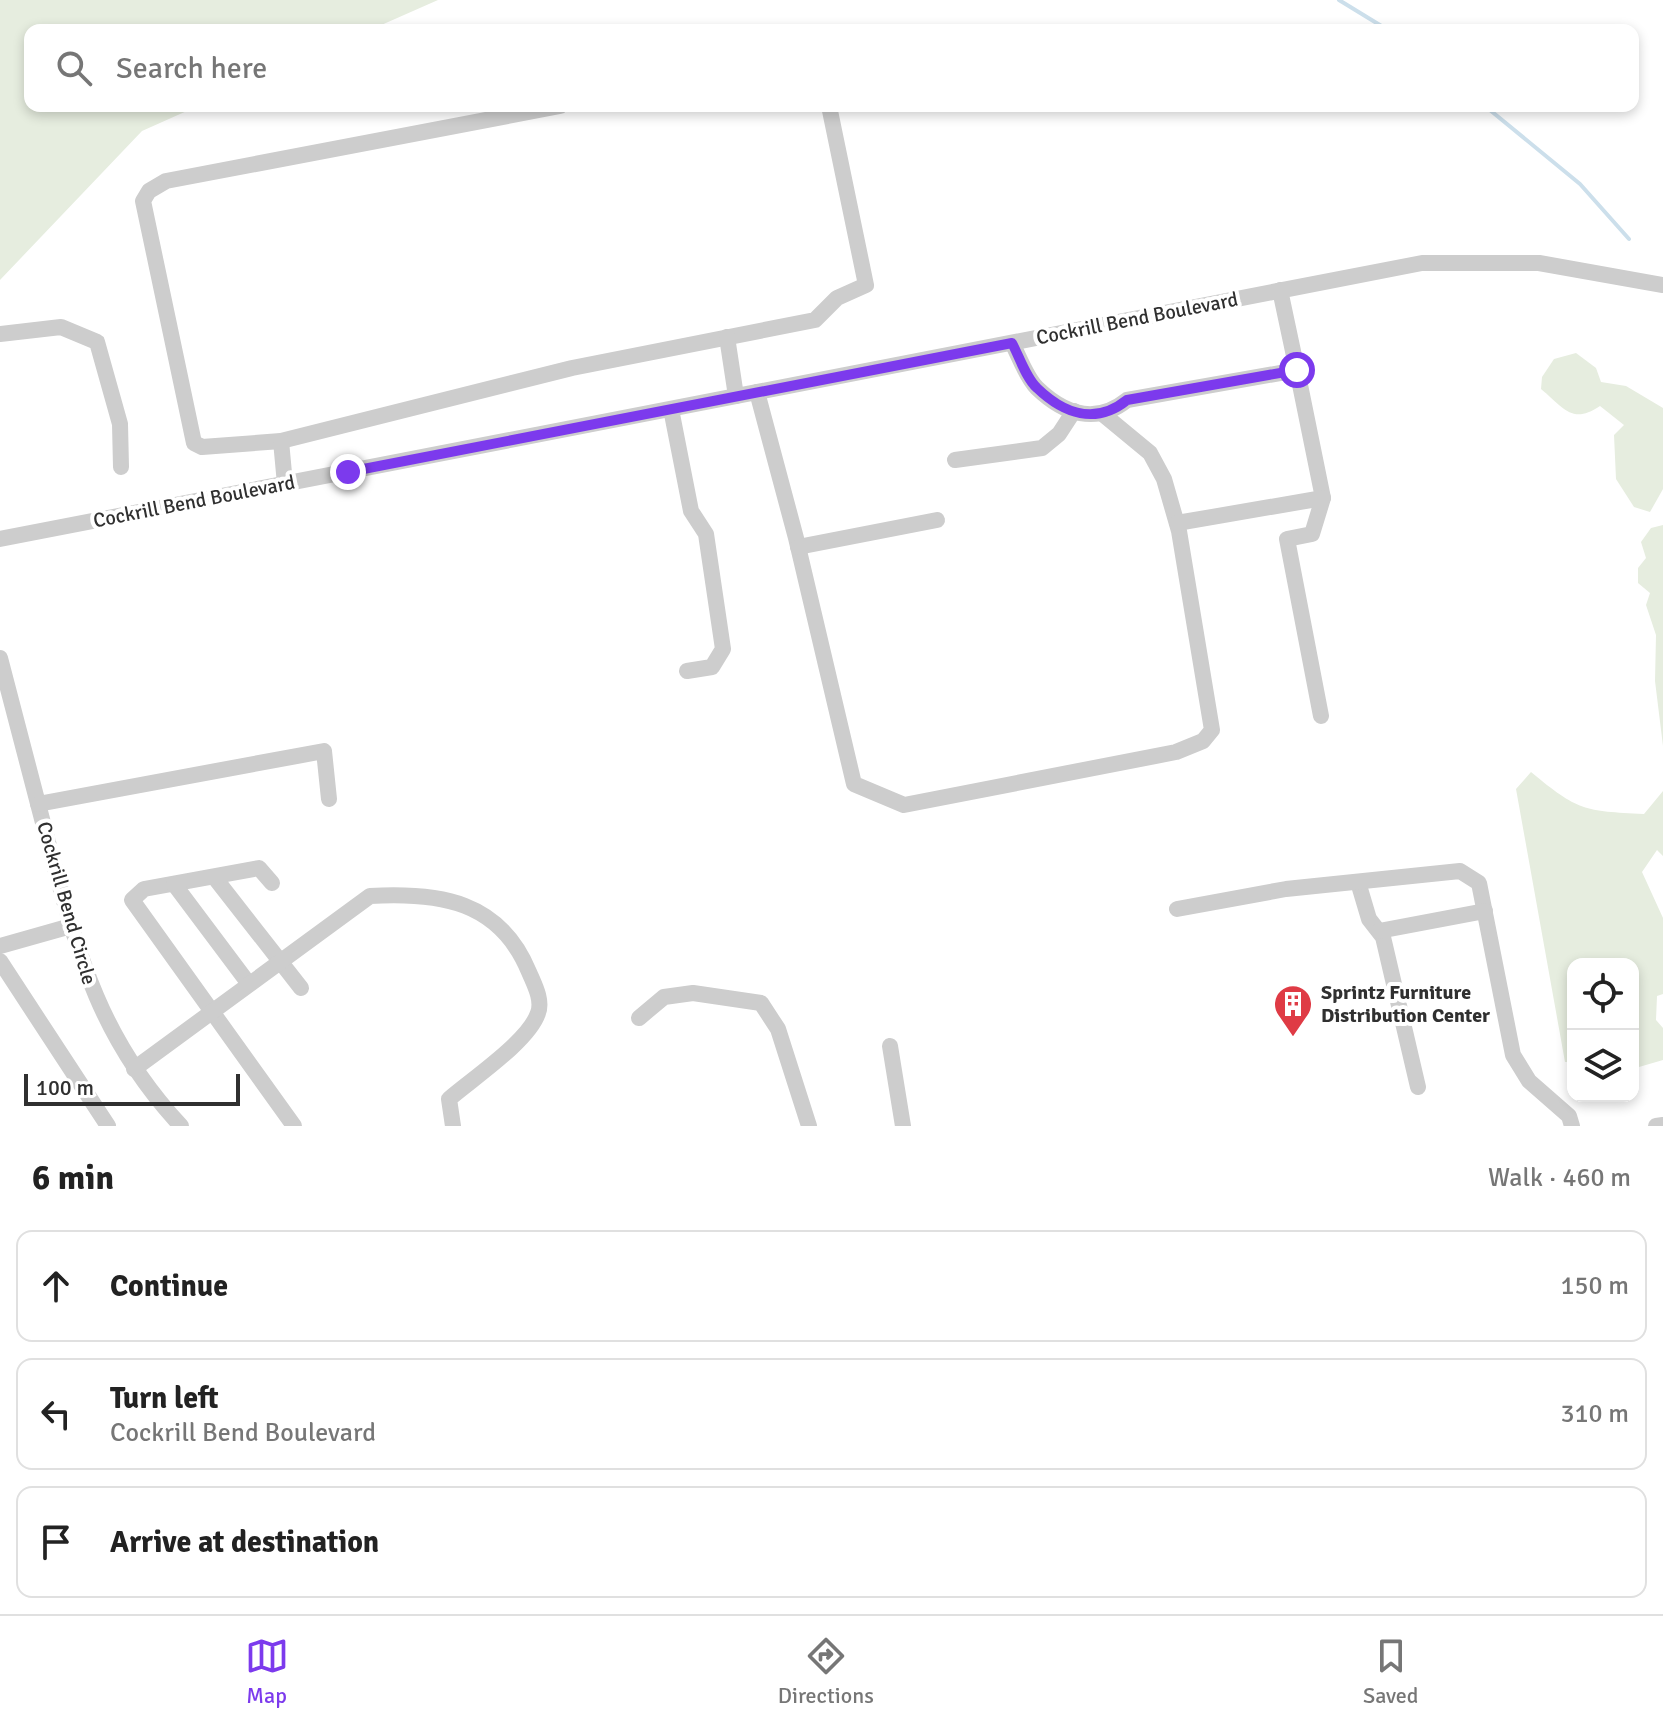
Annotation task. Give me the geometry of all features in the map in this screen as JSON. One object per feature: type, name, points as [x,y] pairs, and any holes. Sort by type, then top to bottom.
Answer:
[{"type":"street","points":[[528,112],[166,181],[149,191],[143,201],[194,443],[202,447],[281,441],[572,368],[815,320],[837,298],[866,285],[830,112]]},
{"type":"street","name":"Cockrill Bend Boulevard","points":[[0,539],[1422,263],[1487,261],[1586,269],[1663,285]]},
{"type":"street","points":[[1280,290],[1323,498],[1312,534],[1287,539],[1321,716]]},
{"type":"street","points":[[0,334],[61,327],[97,342],[120,424],[121,467]]},
{"type":"street","points":[[727,337],[736,396]]},
{"type":"street","points":[[757,392],[798,547],[854,784],[904,805],[1176,752],[1203,741],[1212,730],[1177,523],[1164,479],[1150,453],[1104,415],[1066,409],[1034,386],[1012,343]]},
{"type":"street","points":[[1104,415],[1127,400],[1297,370]]},
{"type":"street","points":[[671,409],[691,511],[706,534],[723,649],[712,667],[687,671]]},
{"type":"street","points":[[955,460],[1042,448],[1059,434],[1074,411]]},
{"type":"street","points":[[281,441],[285,484]]},
{"type":"street","points":[[1177,523],[1323,498]]},
{"type":"street","points":[[798,547],[937,520]]},
{"type":"street","name":"Cockrill Bend Circle","points":[[0,658],[71,926],[91,987],[134,1069],[172,1123]]},
{"type":"street","points":[[38,804],[324,751],[329,799]]},
{"type":"street","points":[[272,883],[259,868],[144,889],[132,900],[294,1126]]},
{"type":"street","points":[[1177,909],[1286,889],[1460,871],[1479,883],[1513,1055],[1529,1081],[1569,1116],[1572,1126]]},
{"type":"street","points":[[215,878],[301,988]]},
{"type":"street","points":[[1358,882],[1369,919],[1383,937],[1418,1087]]},
{"type":"street","points":[[174,884],[249,984]]},
{"type":"street","points":[[134,1069],[370,896],[413,893],[482,911],[521,952],[539,997],[539,1013],[524,1034],[449,1099],[453,1126]]},
{"type":"street","points":[[1379,931],[1485,911]]},
{"type":"street","points":[[0,946],[71,926]]},
{"type":"street","points":[[0,961],[108,1126]]},
{"type":"street","points":[[639,1018],[664,997],[693,993],[761,1003],[778,1029],[809,1126]]},
{"type":"street","points":[[890,1046],[903,1126]]},
{"type":"street","points":[[1656,1126],[1663,1125]]},
{"type":"shaded area","points":[[0,0],[438,0],[384,24],[24,24],[24,112],[185,112],[142,131],[0,280]]},
{"type":"shaded area","points":[[1576,353],[1596,368],[1601,382],[1626,386],[1663,408],[1663,489],[1650,512],[1634,507],[1616,479],[1614,435],[1624,425],[1600,406],[1582,414],[1569,412],[1541,389],[1542,377],[1554,359]]},
{"type":"shaded area","points":[[1663,525],[1663,746],[1655,681],[1656,635],[1646,605],[1650,593],[1638,583],[1638,568],[1646,558],[1641,542],[1651,528]]},
{"type":"shaded area","points":[[1531,772],[1572,802],[1594,810],[1644,814],[1663,791],[1663,856],[1657,850],[1642,872],[1663,918],[1663,994],[1657,996],[1656,1020],[1663,1028],[1663,1060],[1639,1067],[1639,958],[1567,958],[1565,1062],[1516,789]]},
{"type":"waterway","points":[[1339,0],[1378,24]]},
{"type":"waterway","points":[[1492,112],[1580,184],[1629,239]]},
{"type":"place","name":"Sprintz Furniture Distribution Center","points":[[1293,1038]]},
{"type":"route","points":[[348,472],[1012,343],[1034,386],[1066,409],[1093,415],[1109,414],[1127,400],[1297,370]]}]
